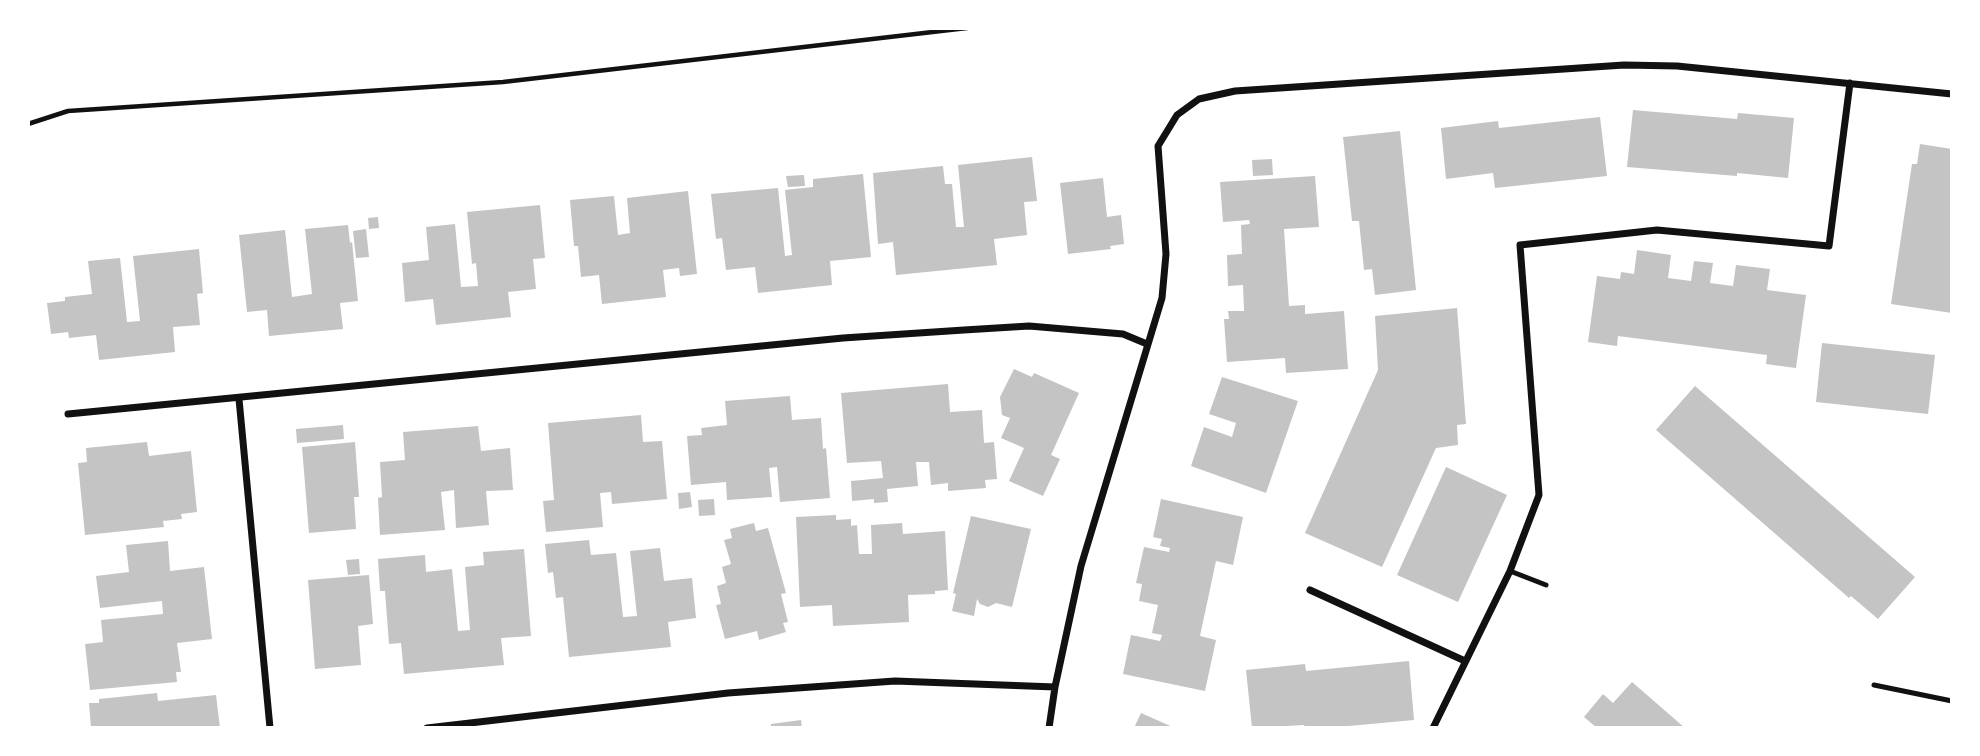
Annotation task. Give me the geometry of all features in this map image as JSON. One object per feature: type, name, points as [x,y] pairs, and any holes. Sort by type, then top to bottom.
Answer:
[{"type":"street","points":[[1049,728],[1081,566],[1162,298],[1166,254],[1158,146],[1177,115],[1199,99],[1235,91],[1624,65],[1677,66],[1952,94]]},
{"type":"street","points":[[1433,728],[1510,571],[1539,495],[1520,245],[1657,230],[1829,246],[1850,83]]},
{"type":"street","points":[[68,414],[843,338],[1029,326],[1123,334],[1147,344]]},
{"type":"street","points":[[239,398],[270,728]]},
{"type":"street","points":[[1310,590],[1465,661]]},
{"type":"street","points":[[427,728],[728,694],[895,681],[1055,687]]},
{"type":"lane","points":[[1510,571],[1546,585]]},
{"type":"lane","points":[[1874,685],[1952,701]]},
{"type":"path","points":[[28,124],[68,111],[503,82],[967,28]]},
{"type":"building","points":[[1633,110],[1737,119],[1738,113],[1794,118],[1788,178],[1627,167]]},
{"type":"building","points":[[1600,117],[1607,176],[1495,188],[1493,173],[1446,179],[1441,128],[1498,121],[1499,128]]},
{"type":"building","points":[[1400,131],[1416,290],[1375,295],[1372,269],[1364,270],[1359,221],[1352,221],[1343,137]]},
{"type":"building","points":[[1920,144],[1952,149],[1952,313],[1891,304],[1912,164],[1917,164]]},
{"type":"building","points":[[1032,157],[1037,201],[1024,202],[1027,235],[994,239],[997,265],[896,275],[893,242],[878,244],[873,173],[943,166],[945,184],[952,184],[956,227],[964,227],[958,165]]},
{"type":"building","points":[[1272,159],[1273,175],[1253,176],[1252,160]]},
{"type":"building","points":[[863,174],[871,257],[830,261],[832,285],[758,293],[755,267],[726,270],[722,238],[716,239],[711,194],[778,188],[785,256],[792,255],[785,190],[813,187],[813,179]]},
{"type":"building","points":[[804,175],[805,186],[788,187],[786,176]]},
{"type":"building","points":[[1315,176],[1319,227],[1284,229],[1289,306],[1305,305],[1305,314],[1344,311],[1348,369],[1286,373],[1285,358],[1227,362],[1224,319],[1229,319],[1228,311],[1244,311],[1243,285],[1228,286],[1227,255],[1242,254],[1241,225],[1250,224],[1249,220],[1223,222],[1220,182]]},
{"type":"building","points":[[1103,178],[1107,217],[1121,215],[1124,244],[1110,246],[1111,249],[1068,254],[1060,183]]},
{"type":"building","points":[[688,191],[697,274],[680,276],[679,268],[663,270],[666,297],[602,304],[599,275],[581,277],[578,246],[574,246],[570,200],[614,196],[618,235],[630,233],[627,198]]},
{"type":"building","points":[[540,205],[545,258],[533,259],[536,289],[508,292],[511,317],[436,325],[433,299],[405,302],[402,263],[429,260],[426,227],[455,224],[461,287],[478,286],[476,263],[472,264],[467,212]]},
{"type":"building","points":[[378,217],[379,228],[369,229],[368,218]]},
{"type":"building","points":[[348,225],[358,301],[340,303],[343,329],[269,336],[267,310],[247,312],[239,235],[285,230],[292,297],[312,294],[305,229]]},
{"type":"building","points":[[366,229],[369,257],[356,258],[353,231]]},
{"type":"building","points":[[199,249],[203,293],[197,294],[200,325],[173,327],[175,352],[99,360],[96,335],[69,338],[68,332],[51,334],[47,303],[65,301],[65,297],[92,294],[88,261],[120,258],[127,322],[140,321],[133,256]]},
{"type":"building","points":[[1637,250],[1671,255],[1668,278],[1691,281],[1694,261],[1713,263],[1710,283],[1733,286],[1736,265],[1770,269],[1767,290],[1806,295],[1796,368],[1766,364],[1767,355],[1618,336],[1617,346],[1588,342],[1597,276],[1620,279],[1621,272],[1634,274]]},
{"type":"building","points":[[1457,308],[1466,424],[1457,425],[1458,445],[1436,448],[1382,567],[1305,533],[1378,370],[1375,316]]},
{"type":"building","points":[[1822,343],[1935,355],[1928,414],[1816,402]]},
{"type":"building","points":[[1014,369],[1032,377],[1034,373],[1079,393],[1051,455],[1060,459],[1043,496],[1009,481],[1024,448],[1001,438],[1010,418],[1002,415],[1000,397]]},
{"type":"building","points":[[1222,377],[1298,401],[1266,493],[1191,466],[1204,427],[1232,437],[1236,423],[1209,414]]},
{"type":"building","points":[[948,384],[950,412],[982,410],[984,443],[994,442],[997,479],[985,480],[986,488],[948,491],[948,483],[931,485],[929,462],[916,462],[918,486],[887,489],[888,502],[874,503],[874,499],[852,501],[851,481],[883,478],[881,461],[847,463],[841,393]]},
{"type":"building","points":[[1695,386],[1915,577],[1878,619],[1851,596],[1849,598],[1656,430]]},
{"type":"building","points":[[790,396],[792,420],[821,418],[830,498],[780,502],[777,467],[769,468],[772,497],[727,500],[726,482],[691,485],[687,436],[702,435],[701,428],[727,425],[725,401]]},
{"type":"building","points":[[641,415],[643,442],[662,441],[667,499],[612,504],[611,492],[600,493],[603,527],[546,532],[543,501],[554,500],[548,423]]},
{"type":"building","points":[[343,425],[344,439],[297,443],[296,429]]},
{"type":"building","points":[[478,426],[481,451],[510,448],[513,490],[486,491],[489,525],[456,528],[454,490],[441,492],[445,530],[380,535],[380,462],[405,460],[403,432]]},
{"type":"building","points":[[147,442],[149,456],[191,451],[197,512],[181,514],[182,519],[163,521],[164,527],[85,535],[78,463],[87,462],[86,448]]},
{"type":"building","points":[[355,442],[359,497],[354,497],[356,529],[309,533],[302,447]]},
{"type":"building","points":[[1446,467],[1507,495],[1458,602],[1397,575]]},
{"type":"building","points":[[690,492],[692,507],[679,509],[678,493]]},
{"type":"building","points":[[714,499],[715,515],[699,516],[698,500]]},
{"type":"building","points":[[1161,499],[1243,517],[1233,565],[1216,561],[1200,636],[1216,640],[1205,691],[1123,674],[1131,635],[1160,641],[1162,635],[1152,633],[1158,605],[1139,601],[1142,584],[1136,583],[1144,547],[1169,552],[1170,548],[1160,546],[1162,539],[1153,537]]},
{"type":"building","points":[[836,515],[836,520],[851,519],[851,526],[857,525],[859,554],[872,554],[871,525],[902,523],[903,534],[945,531],[948,590],[935,591],[935,594],[908,595],[909,622],[833,626],[832,605],[800,607],[796,517]]},
{"type":"building","points":[[971,516],[1031,529],[1012,607],[996,603],[988,607],[980,604],[977,599],[974,616],[952,611],[956,594],[953,593]]},
{"type":"building","points":[[754,523],[756,531],[768,528],[786,593],[781,594],[788,622],[783,623],[786,632],[759,640],[757,631],[725,639],[716,605],[721,604],[717,586],[726,583],[722,567],[731,564],[724,540],[732,538],[730,529]]},
{"type":"building","points":[[589,540],[591,555],[616,553],[623,617],[637,616],[630,551],[660,548],[664,581],[692,578],[696,618],[668,622],[671,647],[569,657],[563,597],[556,598],[553,572],[548,573],[545,544]]},
{"type":"building","points":[[168,541],[170,571],[204,567],[212,639],[177,643],[181,672],[176,672],[177,682],[90,690],[85,644],[103,642],[101,620],[163,614],[162,601],[100,608],[96,576],[129,572],[126,545]]},
{"type":"building","points":[[524,549],[531,636],[501,638],[504,665],[404,674],[401,643],[389,644],[385,591],[380,591],[378,559],[425,555],[426,572],[452,569],[458,631],[470,630],[465,567],[484,565],[483,552]]},
{"type":"building","points":[[359,559],[360,574],[348,575],[346,560]]},
{"type":"building","points":[[369,575],[373,624],[358,626],[361,665],[315,669],[308,580]]},
{"type":"building","points":[[1409,661],[1414,720],[1327,728],[1305,728],[1304,725],[1252,728],[1246,670],[1305,664],[1306,671]]},
{"type":"building","points":[[1632,682],[1685,728],[1597,728],[1584,717],[1603,694],[1613,703]]},
{"type":"building","points":[[157,693],[158,701],[216,695],[220,728],[91,728],[89,703],[99,703],[99,699]]},
{"type":"building","points":[[1141,713],[1175,728],[1134,728]]},
{"type":"building","points":[[801,720],[802,728],[771,728],[771,724]]}]
